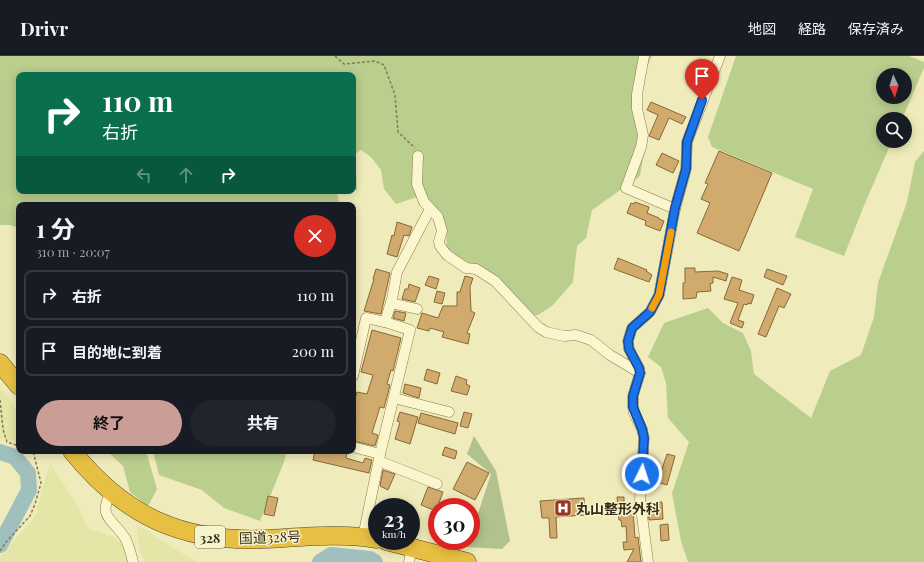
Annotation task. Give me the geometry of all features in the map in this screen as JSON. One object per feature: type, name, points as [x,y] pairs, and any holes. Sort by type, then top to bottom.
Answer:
[{"type":"highway","points":[[0,363],[16,382]]},
{"type":"highway","name":"国道328号","points":[[75,454],[96,479],[112,493],[147,517],[192,534],[216,538],[267,539],[329,535],[368,538]]},
{"type":"highway","points":[[410,555],[467,562]]},
{"type":"street","points":[[644,56],[637,94],[637,109],[643,135],[641,147],[626,188],[675,208]]},
{"type":"street","points":[[648,562],[640,500],[644,438],[633,407],[633,396],[640,373],[637,363],[629,349],[629,333],[632,328],[650,312],[659,295],[675,208],[686,169],[687,142],[690,130],[720,56]]},
{"type":"street","points":[[418,156],[417,184],[424,202],[438,216],[442,231],[439,241],[440,246],[447,255],[466,268],[476,269],[495,281],[538,327],[546,332],[564,336],[576,335],[591,340],[610,355],[640,373]]},
{"type":"street","points":[[385,322],[392,303],[397,272],[430,209]]},
{"type":"street","points":[[392,303],[417,308]]},
{"type":"street","points":[[356,362],[366,318],[410,330],[380,457],[375,498]]},
{"type":"street","points":[[394,398],[449,412]]},
{"type":"street","points":[[356,447],[437,484]]},
{"type":"street","points":[[112,493],[106,503],[106,513],[126,540],[133,562]]},
{"type":"path","points":[[335,56],[344,64],[376,61],[384,65],[395,95],[398,132],[415,148],[418,156]]},
{"type":"path","points":[[0,400],[3,429],[7,442],[16,445]]},
{"type":"path","points":[[0,551],[30,516],[35,504],[41,483],[34,454]]},
{"type":"green space","points":[[0,56],[652,56],[633,94],[647,134],[640,176],[592,210],[586,238],[577,246],[573,282],[552,306],[538,315],[524,315],[473,265],[447,253],[446,229],[420,196],[396,204],[384,189],[381,170],[371,157],[361,150],[356,153],[356,72],[16,72],[16,194],[337,194],[339,202],[16,202],[16,227],[10,225],[0,225]]},
{"type":"green space","points":[[736,56],[909,56],[924,62],[924,68],[912,96],[912,68],[876,68],[876,104],[908,104],[905,112],[876,112],[876,148],[889,148],[844,256],[795,237],[813,189],[712,147],[708,137]]},
{"type":"green space","points":[[924,151],[924,562],[688,562],[681,541],[672,493],[689,442],[668,418],[666,383],[661,367],[648,357],[664,323],[708,308],[723,323],[743,333],[751,351],[754,374],[811,418],[830,371],[861,355],[874,317],[878,283],[907,202],[915,162]]},
{"type":"green space","points":[[0,389],[6,393],[16,409],[16,441],[0,439]]},
{"type":"green space","points":[[474,436],[496,471],[510,541],[502,549],[480,548],[480,508],[491,474],[467,454]]},
{"type":"green space","points":[[110,454],[147,454],[157,489],[148,506],[130,492],[123,466]]},
{"type":"green space","points":[[154,454],[286,454],[260,521],[224,508],[202,490],[159,475]]},
{"type":"green space","points":[[50,463],[77,505],[89,529],[112,536],[122,545],[128,562],[0,562],[0,557],[35,516]]},
{"type":"green space","points":[[136,524],[196,562],[146,562],[140,553]]},
{"type":"building","points":[[651,102],[686,117],[682,124],[669,118],[659,140],[649,136],[658,115],[647,110]]},
{"type":"building","points":[[719,151],[772,173],[739,251],[697,233],[710,203],[701,199],[708,184],[705,183]]},
{"type":"building","points":[[662,153],[679,161],[673,173],[656,165]]},
{"type":"building","points":[[635,202],[649,207],[647,213],[664,221],[660,231],[645,225],[646,221],[627,213],[631,203],[634,204]]},
{"type":"building","points":[[397,222],[412,227],[409,236],[404,235],[397,257],[387,254],[392,235],[394,236]]},
{"type":"building","points":[[618,258],[647,270],[646,271],[652,275],[649,282],[614,269]]},
{"type":"building","points":[[685,268],[695,268],[695,272],[718,271],[728,274],[726,281],[713,277],[713,283],[710,284],[711,291],[697,292],[696,298],[683,299]]},
{"type":"building","points":[[376,269],[390,273],[381,314],[364,311]]},
{"type":"building","points":[[767,269],[787,276],[783,285],[764,277]]},
{"type":"building","points":[[429,276],[439,279],[436,289],[425,285]]},
{"type":"building","points":[[465,276],[473,278],[470,287],[471,311],[475,313],[467,333],[470,334],[468,344],[442,337],[444,332],[430,328],[429,331],[417,328],[422,313],[438,318],[443,306],[457,306],[457,292],[460,292]]},
{"type":"building","points":[[732,277],[742,280],[739,290],[754,295],[751,304],[744,304],[738,320],[744,322],[742,328],[730,323],[738,303],[724,299]]},
{"type":"building","points":[[409,284],[420,288],[415,302],[402,299],[405,289],[408,289]]},
{"type":"building","points":[[777,288],[791,294],[784,308],[779,306],[766,337],[758,334]]},
{"type":"building","points":[[437,291],[445,293],[442,304],[434,302]]},
{"type":"building","points":[[395,311],[406,313],[404,321],[393,318]]},
{"type":"building","points":[[372,330],[401,338],[393,371],[391,370],[387,384],[390,385],[384,408],[380,407],[372,433],[378,435],[375,446],[356,442],[356,395],[357,392],[367,394],[373,375],[361,372]]},
{"type":"building","points":[[427,369],[440,373],[437,384],[424,380]]},
{"type":"building","points":[[456,376],[467,380],[466,384],[470,386],[467,395],[451,391]]},
{"type":"building","points":[[405,384],[421,388],[419,398],[403,393]]},
{"type":"building","points":[[400,412],[418,417],[410,444],[395,439],[400,422],[397,421]]},
{"type":"building","points":[[464,412],[472,414],[468,428],[460,426]]},
{"type":"building","points":[[421,413],[458,423],[455,434],[418,423]]},
{"type":"building","points":[[445,447],[457,451],[455,459],[442,455]]},
{"type":"building","points":[[314,454],[347,454],[346,458],[363,463],[365,458],[372,460],[369,473],[313,460]]},
{"type":"building","points":[[667,454],[675,456],[667,485],[649,480],[652,469],[661,472]]},
{"type":"building","points":[[467,462],[489,473],[476,498],[471,498],[453,489]]},
{"type":"building","points":[[383,470],[395,474],[388,490],[380,486]]},
{"type":"building","points":[[428,487],[443,492],[441,498],[428,498],[428,508],[421,505]]},
{"type":"building","points":[[268,496],[278,498],[274,516],[264,514]]},
{"type":"building","points":[[617,497],[624,497],[624,510],[633,510],[635,538],[638,537],[641,562],[627,562],[634,549],[624,550],[623,542],[627,542],[626,526],[622,527],[621,520],[619,520]]},
{"type":"building","name":"丸山整形外科","points":[[584,498],[585,515],[556,517],[557,538],[550,538],[549,518],[542,518],[540,501]]},
{"type":"building","points":[[662,502],[663,519],[649,520],[647,503]]},
{"type":"building","points":[[668,524],[669,540],[661,541],[660,525]]},
{"type":"waterway","points":[[0,452],[15,457],[28,473],[29,490],[0,545]]},
{"type":"waterway","points":[[320,562],[331,555],[370,559],[375,562]]},
{"type":"slow traffic","points":[[652,308],[659,295],[665,256],[671,232]]},
{"type":"place","name":"丸山整形外科","points":[[563,508]]},
{"type":"route","points":[[642,474],[644,438],[639,419],[634,413],[633,407],[633,396],[640,373],[637,363],[629,349],[629,333],[632,328],[650,312],[659,295],[675,208],[686,169],[687,142],[690,130],[702,100]]}]
